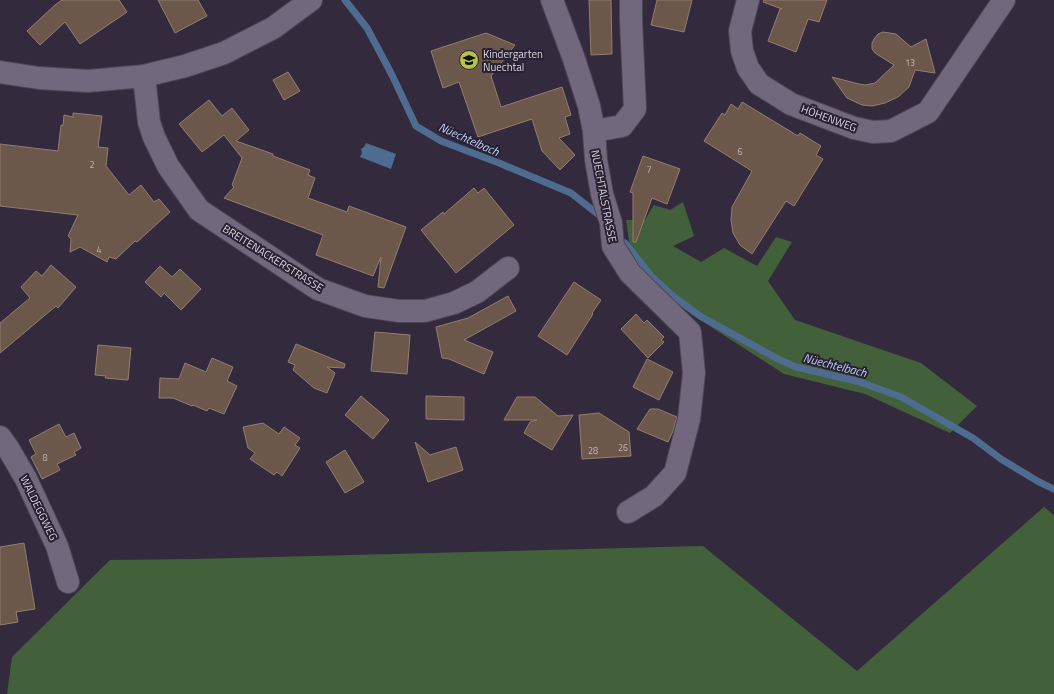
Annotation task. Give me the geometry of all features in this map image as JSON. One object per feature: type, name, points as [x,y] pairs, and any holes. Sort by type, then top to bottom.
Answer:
[{"type":"street","points":[[0,72],[39,78],[88,81],[144,76],[185,66],[224,53],[273,28],[310,0]]},
{"type":"street","name":"NUECHTALSTRASSE","points":[[552,0],[587,99],[594,131],[596,160],[602,194],[611,223],[613,246],[630,273],[690,332],[694,374],[689,419],[675,473],[654,496],[628,512]]},
{"type":"street","points":[[594,131],[622,126],[635,110],[631,0]]},
{"type":"street","name":"HÖHENWEG","points":[[748,0],[740,31],[742,51],[748,68],[759,84],[791,104],[854,128],[873,132],[891,131],[928,112],[1004,0]]},
{"type":"street","name":"BREITENACKERSTRASSE","points":[[144,76],[149,122],[154,137],[168,166],[199,210],[318,288],[365,306],[399,311],[425,311],[454,303],[477,292],[508,268]]},
{"type":"street","name":"WALDEGGWEG","points":[[0,437],[26,479],[58,546],[68,582]]},
{"type":"green space","points":[[683,202],[694,236],[673,246],[701,262],[724,248],[757,266],[776,237],[792,242],[768,281],[795,320],[921,363],[977,406],[950,433],[865,394],[784,374],[691,314],[656,288],[631,254],[626,220],[645,220],[654,205],[670,210]]},
{"type":"green space","points":[[1044,507],[1054,515],[1054,694],[7,694],[12,657],[110,560],[703,546],[857,671]]},
{"type":"water","points":[[366,143],[396,154],[391,169],[360,157],[362,153],[361,149]]},
{"type":"building","points":[[62,0],[119,0],[127,12],[80,44],[65,22],[40,45],[27,31]]},
{"type":"building","points":[[158,0],[198,0],[207,16],[175,33]]},
{"type":"building","points":[[589,0],[611,0],[612,54],[591,55]]},
{"type":"building","points":[[657,0],[692,0],[684,32],[651,25]]},
{"type":"building","points":[[764,0],[827,0],[819,22],[808,19],[796,52],[768,41],[780,9],[782,9],[763,2]]},
{"type":"building","points":[[883,32],[896,34],[911,47],[926,39],[935,73],[915,70],[909,87],[898,97],[885,103],[872,106],[862,105],[847,98],[832,77],[865,85],[875,83],[894,65],[875,53],[872,49],[874,39],[878,34]]},
{"type":"building","points":[[486,33],[515,45],[491,76],[501,107],[562,87],[571,115],[565,117],[570,134],[559,138],[575,155],[560,170],[542,151],[532,119],[478,137],[459,82],[443,88],[431,51]]},
{"type":"building","points":[[288,72],[300,91],[284,100],[273,80]]},
{"type":"building","points":[[209,100],[222,116],[232,108],[249,130],[236,141],[273,154],[273,156],[310,170],[308,175],[315,178],[308,198],[347,212],[349,206],[406,227],[384,288],[378,287],[381,257],[373,276],[316,255],[323,235],[224,198],[234,187],[232,185],[242,158],[224,135],[202,152],[179,124]]},
{"type":"building","points":[[742,102],[798,136],[800,133],[821,146],[816,155],[823,159],[794,206],[786,201],[752,254],[740,245],[733,233],[731,220],[732,207],[752,171],[704,141],[722,113],[725,115],[731,104],[738,109]]},
{"type":"building","points":[[73,113],[102,116],[98,147],[108,148],[106,166],[129,195],[141,185],[154,202],[159,199],[170,212],[116,259],[109,257],[107,262],[80,247],[70,252],[71,239],[68,236],[78,215],[0,206],[0,144],[58,151],[61,125],[63,126],[64,115],[73,117]]},
{"type":"building","points":[[643,156],[680,169],[667,204],[652,198],[636,242],[633,242],[633,193],[630,192]]},
{"type":"building","points":[[474,188],[478,193],[484,188],[514,225],[456,273],[421,230],[443,212],[444,214]]},
{"type":"building","points":[[51,265],[76,287],[58,308],[56,306],[0,353],[0,323],[30,298],[21,287],[36,271],[42,276]]},
{"type":"building","points":[[160,266],[172,277],[180,269],[201,289],[181,310],[164,293],[161,297],[145,282]]},
{"type":"building","points":[[574,282],[601,300],[567,355],[538,336]]},
{"type":"building","points":[[508,296],[516,311],[464,340],[493,352],[484,374],[449,359],[442,358],[436,327],[468,318]]},
{"type":"building","points":[[636,314],[644,323],[647,320],[664,337],[661,340],[664,342],[648,358],[621,329]]},
{"type":"building","points":[[375,332],[410,335],[407,374],[371,371]]},
{"type":"building","points":[[296,344],[345,364],[344,368],[327,367],[335,373],[327,393],[314,388],[293,370],[295,365],[288,362]]},
{"type":"building","points":[[98,345],[131,348],[128,380],[105,378],[106,376],[95,375]]},
{"type":"building","points":[[212,358],[233,367],[227,381],[237,386],[224,414],[209,408],[207,411],[173,398],[159,398],[160,378],[179,379],[185,363],[206,372]]},
{"type":"building","points":[[647,359],[673,372],[659,400],[633,387]]},
{"type":"building","points":[[361,396],[389,420],[373,439],[345,415]]},
{"type":"building","points":[[426,396],[464,397],[464,420],[426,419]]},
{"type":"building","points":[[517,397],[535,397],[558,416],[573,415],[552,450],[524,433],[530,422],[537,420],[504,420]]},
{"type":"building","points":[[650,409],[658,409],[677,417],[668,442],[637,429]]},
{"type":"building","points":[[599,413],[629,432],[631,456],[582,459],[579,415]]},
{"type":"building","points":[[263,423],[279,434],[284,427],[300,438],[295,445],[300,448],[282,476],[277,472],[274,475],[250,459],[255,453],[248,448],[243,427]]},
{"type":"building","points":[[59,424],[66,437],[74,433],[81,448],[74,452],[76,455],[57,464],[60,470],[42,479],[31,457],[36,454],[29,440]]},
{"type":"building","points":[[415,442],[430,455],[456,447],[463,470],[428,482]]},
{"type":"building","points":[[345,450],[364,482],[345,493],[326,462]]},
{"type":"building","points":[[24,543],[35,609],[16,612],[18,622],[0,625],[0,547]]},
{"type":"waterway","name":"Nüechtelbach","points":[[345,0],[367,28],[392,75],[416,126],[441,141],[571,193],[599,215]]},
{"type":"waterway","name":"Nüechtelbach","points":[[625,243],[652,277],[673,296],[700,316],[778,359],[796,367],[860,382],[901,397],[973,438],[1001,459],[1039,482],[1054,489]]},
{"type":"place","name":"Kindergarten Nuechtal","points":[[469,60]]}]
